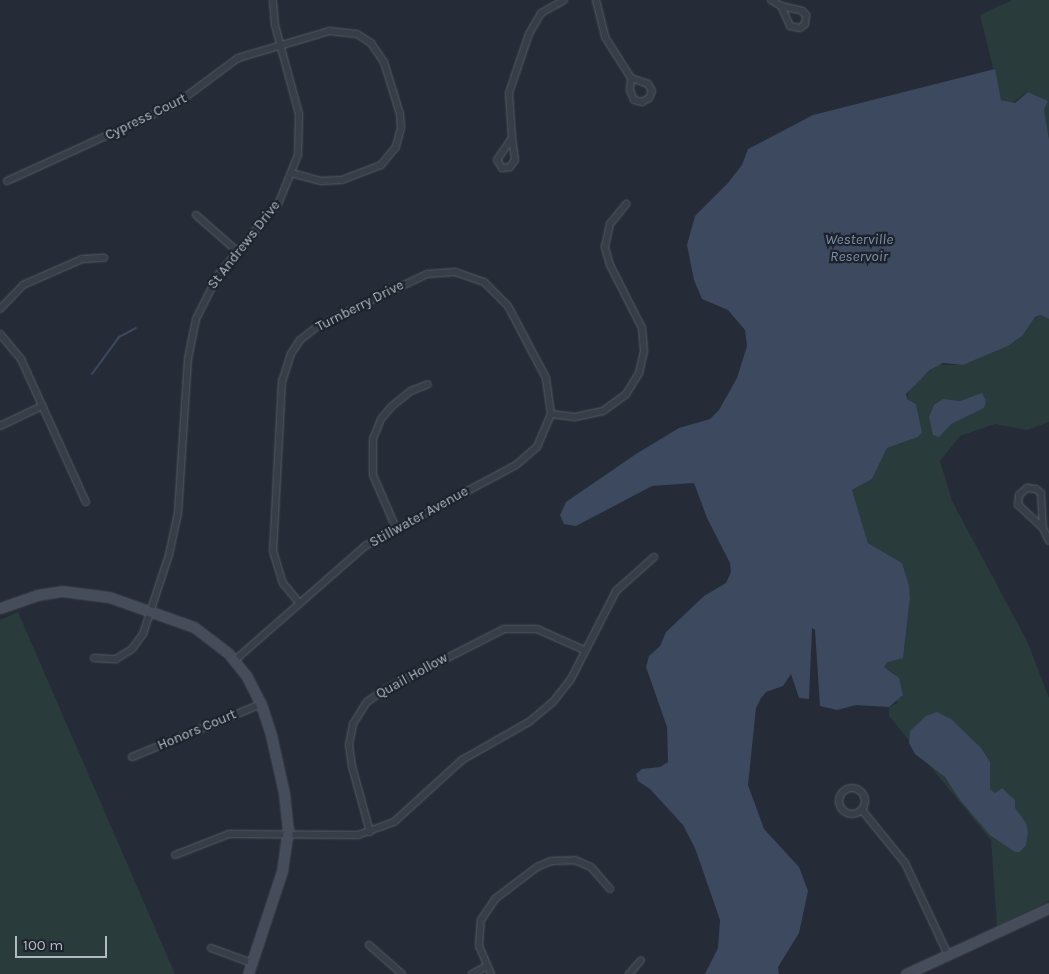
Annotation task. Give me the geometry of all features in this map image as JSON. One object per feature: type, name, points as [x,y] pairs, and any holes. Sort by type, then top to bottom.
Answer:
[{"type":"street","name":"St Andrews Drive","points":[[94,658],[116,660],[132,649],[144,634],[178,513],[188,359],[193,327],[209,291],[237,251],[279,202],[292,174],[300,142],[299,114],[281,45],[273,0]]},
{"type":"street","points":[[512,138],[509,93],[529,34],[541,13],[564,0]]},
{"type":"street","points":[[596,0],[605,37],[631,78]]},
{"type":"street","points":[[771,0],[782,6]]},
{"type":"street","name":"Cypress Court","points":[[7,182],[176,104],[238,58],[329,31],[348,31],[364,38],[377,49],[384,62],[401,124],[394,151],[372,170],[326,182],[292,174]]},
{"type":"street","points":[[551,414],[575,416],[603,411],[626,394],[639,374],[644,351],[642,328],[610,265],[605,247],[610,224],[626,204]]},
{"type":"street","points":[[196,215],[237,251]]},
{"type":"street","points":[[0,309],[23,285],[82,259],[104,258]]},
{"type":"street","name":"Turnberry Drive","points":[[299,604],[278,573],[272,537],[284,375],[294,349],[309,332],[426,274],[449,271],[466,274],[489,285],[508,306],[546,378],[551,414]]},
{"type":"street","points":[[0,334],[21,359],[86,502]]},
{"type":"street","points":[[396,528],[373,475],[373,440],[381,419],[392,407],[411,390],[428,384]]},
{"type":"street","points":[[0,426],[42,406]]},
{"type":"street","name":"Stillwater Avenue","points":[[235,660],[365,546],[521,462],[543,438],[551,414]]},
{"type":"street","points":[[1043,528],[1041,494],[1036,489],[1027,488],[1019,495],[1018,505],[1043,528],[1049,540]]},
{"type":"street","points":[[175,855],[229,834],[334,836],[370,832],[406,814],[462,760],[542,713],[567,685],[616,591],[654,557]]},
{"type":"street","points":[[0,608],[37,595],[70,591],[93,593],[152,611],[194,627],[235,660],[261,704],[284,793],[288,834],[282,871],[248,974]]},
{"type":"street","name":"Quail Hollow","points":[[370,832],[349,745],[355,720],[375,696],[504,629],[537,629],[584,650]]},
{"type":"street","name":"Honors Court","points":[[132,757],[261,704]]},
{"type":"street","points":[[852,788],[861,792],[865,801],[862,810],[853,813],[846,811],[840,803],[842,792],[852,788]]},
{"type":"street","points":[[862,810],[905,864],[948,955]]},
{"type":"street","points":[[491,974],[478,937],[484,912],[495,899],[537,867],[551,861],[575,860],[592,867],[610,889]]},
{"type":"street","points":[[906,974],[1049,908]]},
{"type":"street","points":[[369,945],[402,974]]},
{"type":"street","points":[[211,948],[252,963]]},
{"type":"street","points":[[628,974],[641,960]]},
{"type":"street","points":[[472,974],[487,966]]},
{"type":"shaded area","points":[[1012,0],[1049,0],[1049,139],[1044,110],[1048,101],[1028,92],[1010,104],[1001,100],[980,15]]},
{"type":"shaded area","points":[[1041,315],[1049,319],[1049,422],[1027,430],[995,424],[960,436],[940,461],[952,501],[1027,641],[1049,698],[1049,901],[997,926],[991,840],[889,716],[889,707],[897,703],[893,673],[884,667],[888,662],[903,657],[910,598],[909,585],[902,563],[868,543],[852,490],[872,479],[887,448],[912,439],[922,432],[916,404],[907,399],[910,388],[937,365],[963,365],[1008,346],[1022,336],[1030,321]]},
{"type":"shaded area","points":[[18,612],[175,974],[0,974],[0,620]]},
{"type":"water","name":"Westerville Reservoir","points":[[995,69],[1001,100],[1015,103],[1028,92],[1048,101],[1044,110],[1049,139],[1049,319],[1041,315],[1035,317],[1022,336],[1008,346],[963,365],[943,363],[930,370],[906,394],[907,399],[916,404],[922,432],[918,437],[887,448],[872,479],[852,490],[868,543],[902,563],[909,585],[910,598],[903,658],[888,662],[884,667],[899,678],[903,695],[889,707],[856,705],[837,710],[820,706],[815,630],[812,628],[809,699],[799,698],[791,674],[783,686],[766,692],[761,698],[756,708],[748,785],[764,829],[799,867],[808,891],[799,933],[778,967],[779,974],[705,974],[718,948],[720,920],[695,848],[683,825],[650,789],[638,781],[636,774],[642,769],[660,767],[668,762],[667,727],[646,667],[649,656],[660,646],[666,632],[704,596],[726,583],[731,572],[730,563],[707,518],[694,483],[652,486],[576,526],[564,524],[560,515],[566,502],[636,454],[679,428],[710,419],[719,410],[737,378],[747,346],[745,330],[728,310],[702,299],[694,280],[687,245],[695,216],[728,183],[742,165],[748,149],[813,115]]},
{"type":"water","points":[[982,393],[986,401],[984,408],[951,424],[939,437],[933,435],[929,417],[934,405],[943,399],[960,401]]},
{"type":"water","points":[[937,712],[951,719],[981,748],[990,762],[990,789],[995,793],[1002,788],[1015,800],[1015,808],[1026,823],[1028,832],[1026,845],[1020,852],[1015,852],[990,835],[960,800],[945,777],[915,754],[909,743],[910,731],[926,716]]},
{"type":"waterway","points":[[92,374],[119,337],[136,328]]}]
